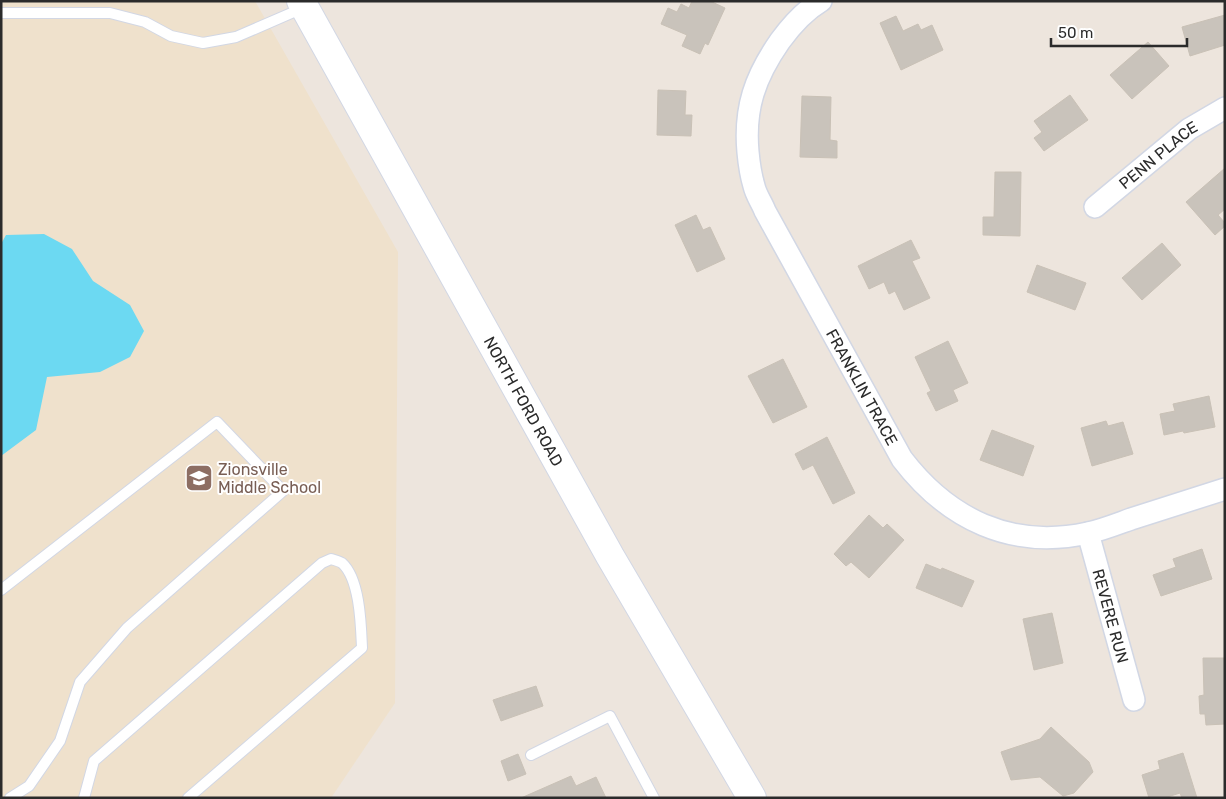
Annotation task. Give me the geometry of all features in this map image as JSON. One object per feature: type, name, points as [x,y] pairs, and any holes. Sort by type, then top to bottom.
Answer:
[{"type":"main road","name":"NORTH FORD ROAD","points":[[302,4],[610,556],[752,798]]},
{"type":"street","name":"FRANKLIN TRACE","points":[[821,1],[795,22],[760,73],[752,92],[747,128],[749,158],[754,186],[765,211],[902,459],[923,484],[954,509],[993,529],[1030,538],[1088,533],[1225,489]]},
{"type":"street","name":"PENN PLACE","points":[[1095,207],[1190,128],[1225,108]]},
{"type":"street","name":"REVERE RUN","points":[[1088,533],[1134,700]]},
{"type":"lane","points":[[1,13],[110,13],[145,22],[171,36],[203,43],[236,37],[302,4]]},
{"type":"lane","points":[[1,590],[217,422],[283,491],[127,628],[80,682],[60,741],[29,786],[10,798]]},
{"type":"lane","points":[[84,798],[94,762],[322,563],[331,559],[341,562],[348,572],[361,612],[362,648],[188,798]]},
{"type":"lane","points":[[531,755],[610,716],[654,798]]},
{"type":"shaded area","name":"Zionsville Middle School","points":[[1,1],[255,1],[398,252],[395,703],[331,798],[1,798]]},
{"type":"water","points":[[44,234],[72,249],[93,281],[130,305],[144,331],[130,357],[100,372],[47,377],[36,430],[1,456],[1,244],[6,235]]},
{"type":"building","points":[[692,1],[710,1],[725,8],[708,45],[705,43],[700,54],[682,46],[687,35],[661,24],[668,8],[677,12],[681,4],[689,8]]},
{"type":"building","points":[[1225,15],[1225,45],[1190,56],[1182,27]]},
{"type":"building","points":[[896,16],[903,31],[918,24],[921,30],[932,25],[943,50],[901,70],[880,23]]},
{"type":"building","points":[[1148,42],[1169,66],[1132,99],[1110,75]]},
{"type":"building","points":[[658,90],[686,91],[685,115],[692,115],[691,136],[657,135]]},
{"type":"building","points":[[1070,95],[1088,120],[1044,151],[1034,138],[1042,132],[1034,121]]},
{"type":"building","points":[[802,96],[831,97],[830,140],[837,141],[837,158],[800,157]]},
{"type":"building","points":[[1225,168],[1225,209],[1218,215],[1225,223],[1225,226],[1215,235],[1186,202]]},
{"type":"building","points":[[995,172],[1021,172],[1020,236],[983,235],[983,217],[994,217]]},
{"type":"building","points":[[696,215],[703,230],[710,227],[725,259],[697,272],[675,225]]},
{"type":"building","points":[[911,240],[920,258],[912,261],[930,298],[904,310],[895,291],[889,294],[884,282],[869,289],[858,266]]},
{"type":"building","points":[[1162,243],[1181,265],[1142,300],[1122,278]]},
{"type":"building","points":[[1037,265],[1086,283],[1075,310],[1027,292]]},
{"type":"building","points":[[948,341],[968,383],[953,390],[958,401],[936,411],[927,393],[931,391],[915,357]]},
{"type":"building","points":[[783,359],[807,407],[773,423],[748,376]]},
{"type":"building","points":[[1209,396],[1215,427],[1164,435],[1160,414],[1175,411],[1173,404]]},
{"type":"building","points":[[1106,421],[1108,426],[1123,422],[1133,454],[1092,466],[1081,428]]},
{"type":"building","points":[[992,430],[1034,446],[1023,476],[980,460]]},
{"type":"building","points":[[827,437],[855,493],[833,504],[813,465],[803,470],[795,454]]},
{"type":"building","points":[[869,515],[883,528],[887,524],[904,540],[869,578],[851,562],[846,566],[834,554]]},
{"type":"building","points":[[1202,549],[1212,579],[1161,596],[1153,575],[1176,567],[1173,559]]},
{"type":"building","points":[[926,564],[941,570],[942,568],[974,581],[962,607],[916,588]]},
{"type":"building","points":[[1052,613],[1063,663],[1034,670],[1023,619]]},
{"type":"building","points":[[1203,658],[1225,658],[1225,724],[1206,725],[1205,714],[1200,714],[1199,696],[1204,695]]},
{"type":"building","points":[[536,686],[543,706],[501,721],[493,700]]},
{"type":"building","points":[[1051,727],[1089,762],[1093,772],[1074,793],[1063,796],[1040,777],[1011,780],[1001,752],[1040,739]]},
{"type":"building","points":[[1183,753],[1197,798],[1182,798],[1180,793],[1164,798],[1149,798],[1142,775],[1160,769],[1158,761]]},
{"type":"building","points":[[518,754],[526,774],[508,781],[501,761]]},
{"type":"building","points":[[571,776],[576,786],[596,777],[606,798],[521,798]]},
{"type":"place","name":"Zionsville Middle School","points":[[199,478]]}]
